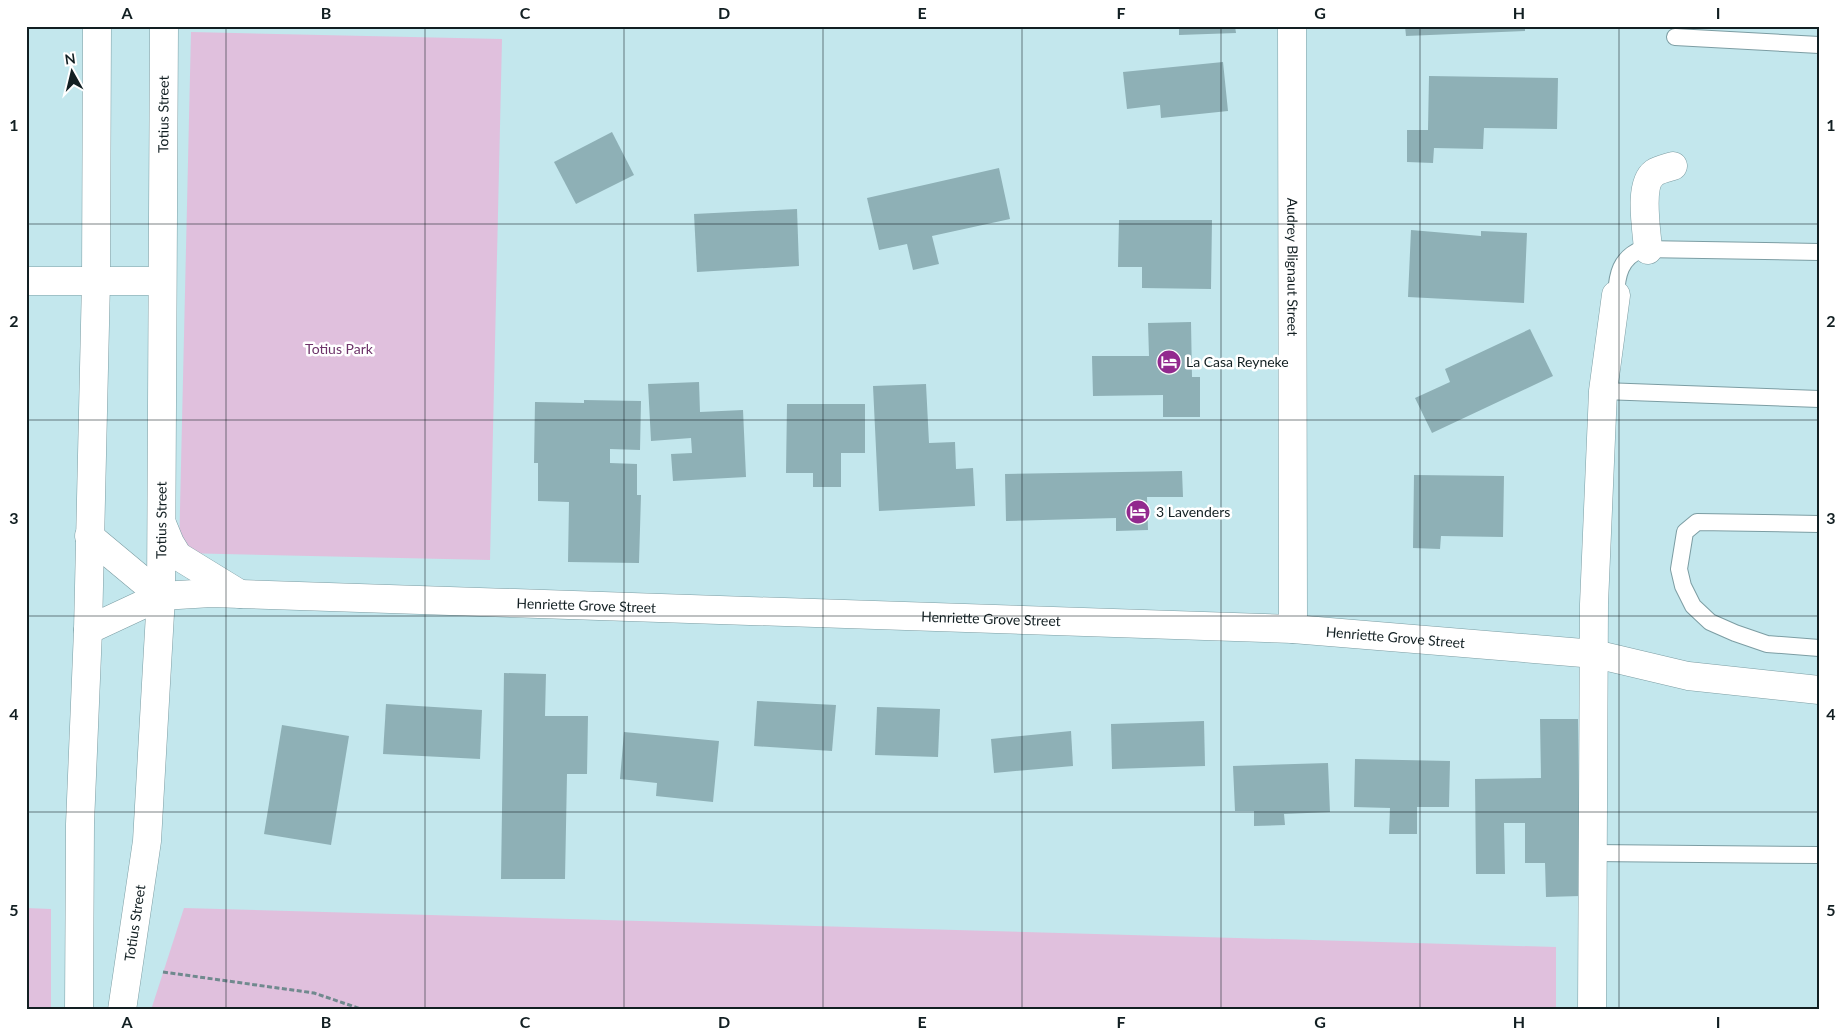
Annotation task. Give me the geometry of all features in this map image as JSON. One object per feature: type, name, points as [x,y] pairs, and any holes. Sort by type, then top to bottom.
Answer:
[{"type":"street","points":[[79,1010],[80,824],[88,630],[96,281],[97,26]]},
{"type":"street","name":"Totius Street","points":[[122,1010],[147,841],[160,596],[164,26]]},
{"type":"street","name":"Audrey Blignaut Street","points":[[1292,26],[1293,629]]},
{"type":"street","points":[[1648,250],[1645,195],[1647,182],[1654,173],[1673,166]]},
{"type":"street","points":[[26,281],[162,281]]},
{"type":"street","points":[[1592,1010],[1594,604],[1603,391],[1616,296]]},
{"type":"street","points":[[162,522],[170,543],[178,556],[240,594]]},
{"type":"street","points":[[89,536],[160,596]]},
{"type":"street","name":"Henriette Grove Street","points":[[88,630],[160,596],[211,593],[1293,629],[1594,654],[1688,676],[1819,690]]},
{"type":"lane","points":[[1675,37],[1819,45]]},
{"type":"lane","points":[[1616,296],[1617,277],[1622,264],[1634,252],[1642,249],[1819,252]]},
{"type":"lane","points":[[1603,391],[1819,399]]},
{"type":"lane","points":[[1819,524],[1697,522],[1685,532],[1679,569],[1682,586],[1693,606],[1710,622],[1767,644],[1819,648]]},
{"type":"lane","points":[[1592,853],[1819,855]]},
{"type":"path","points":[[163,972],[314,993],[364,1010]]},
{"type":"green space","name":"Totius Park","points":[[191,32],[502,39],[490,560],[179,553]]},
{"type":"green space","points":[[26,908],[51,909],[51,1010],[26,1010]]},
{"type":"green space","points":[[184,908],[1556,947],[1556,1010],[151,1010]]},
{"type":"building","points":[[1179,26],[1235,26],[1236,33],[1179,35]]},
{"type":"building","points":[[1405,26],[1525,26],[1525,31],[1406,36]]},
{"type":"building","points":[[1223,62],[1228,111],[1161,118],[1160,105],[1127,109],[1123,72]]},
{"type":"building","points":[[1429,76],[1558,78],[1557,129],[1484,128],[1483,149],[1434,148],[1433,163],[1407,162],[1407,130],[1428,130]]},
{"type":"building","points":[[612,132],[634,175],[576,204],[554,162]]},
{"type":"building","points":[[999,168],[1010,219],[932,236],[939,264],[913,270],[907,244],[879,250],[867,198]]},
{"type":"building","points":[[797,209],[799,266],[697,272],[694,214]]},
{"type":"building","points":[[1119,220],[1212,220],[1211,289],[1142,288],[1142,267],[1118,267]]},
{"type":"building","points":[[1411,230],[1481,236],[1481,231],[1527,233],[1524,303],[1408,297]]},
{"type":"building","points":[[1191,322],[1192,377],[1200,377],[1200,417],[1163,417],[1163,395],[1093,396],[1092,356],[1149,356],[1148,323]]},
{"type":"building","points":[[1530,329],[1553,376],[1432,433],[1415,398],[1450,382],[1445,369]]},
{"type":"building","points":[[699,382],[700,412],[743,410],[746,477],[673,481],[671,454],[692,453],[691,438],[651,441],[648,384]]},
{"type":"building","points":[[926,384],[929,443],[955,442],[956,469],[973,468],[975,506],[879,511],[873,386]]},
{"type":"building","points":[[584,400],[641,401],[640,450],[610,449],[610,463],[637,464],[637,495],[641,495],[639,563],[568,562],[569,502],[538,501],[538,463],[534,463],[535,402],[584,403]]},
{"type":"building","points":[[787,404],[865,404],[865,453],[841,453],[841,487],[813,487],[813,473],[786,473]]},
{"type":"building","points":[[1182,471],[1183,497],[1147,497],[1148,530],[1116,531],[1116,518],[1006,521],[1005,474]]},
{"type":"building","points":[[1414,475],[1504,476],[1503,537],[1441,536],[1440,549],[1413,548]]},
{"type":"building","points":[[504,673],[546,674],[545,716],[588,716],[587,774],[567,774],[565,879],[501,879]]},
{"type":"building","points":[[757,701],[836,705],[832,751],[754,746]]},
{"type":"building","points":[[386,704],[482,710],[480,759],[383,754]]},
{"type":"building","points":[[877,707],[940,709],[938,757],[875,755]]},
{"type":"building","points":[[1540,719],[1578,719],[1580,896],[1546,897],[1545,863],[1525,863],[1525,823],[1504,823],[1505,874],[1476,874],[1475,779],[1541,778]]},
{"type":"building","points":[[1204,721],[1205,766],[1112,769],[1111,724]]},
{"type":"building","points":[[282,725],[349,736],[331,845],[264,834]]},
{"type":"building","points":[[1071,731],[1073,766],[994,773],[991,739]]},
{"type":"building","points":[[624,732],[719,741],[713,802],[656,796],[657,783],[620,779]]},
{"type":"building","points":[[1355,759],[1450,761],[1449,807],[1417,807],[1417,834],[1389,834],[1390,808],[1354,807]]},
{"type":"building","points":[[1328,763],[1330,812],[1284,814],[1285,825],[1254,826],[1254,811],[1235,811],[1233,766]]},
{"type":"place","name":"La Casa Reyneke","points":[[1169,362]]},
{"type":"place","name":"3 Lavenders","points":[[1138,512]]}]
